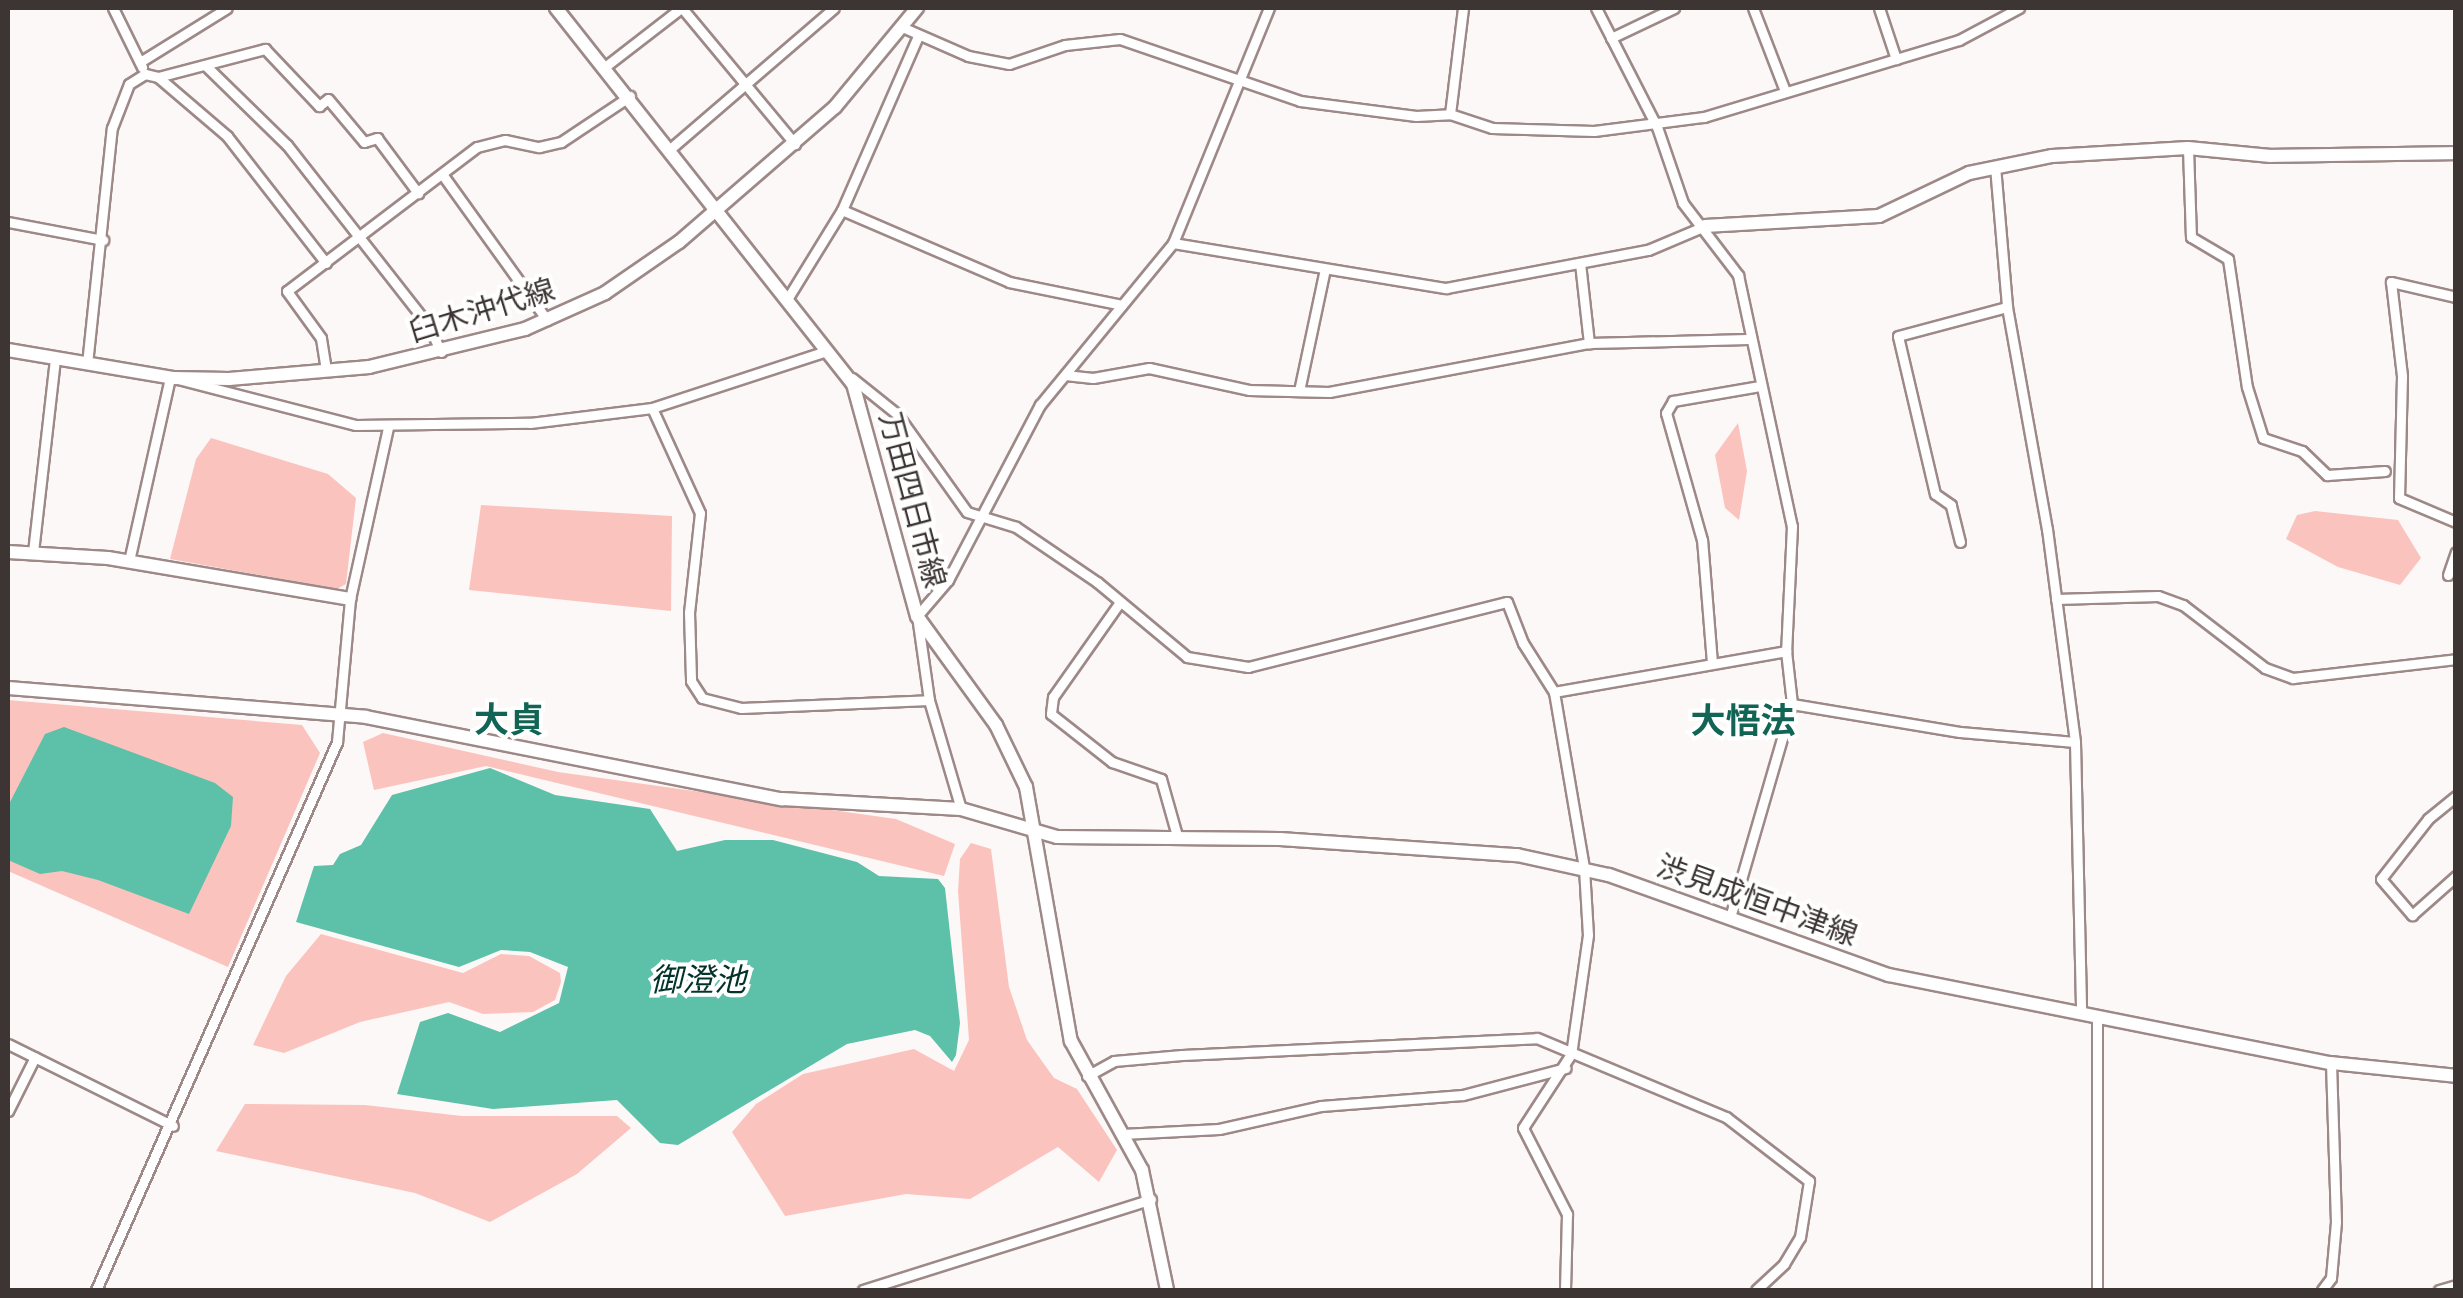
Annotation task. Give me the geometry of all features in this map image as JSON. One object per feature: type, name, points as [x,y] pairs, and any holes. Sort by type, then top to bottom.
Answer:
[{"type":"main road","name":"万田四日市線","points":[[556,8],[630,96],[714,212],[847,374],[867,424],[917,616],[1011,751],[1035,830],[1065,1019],[1085,1077],[1122,1134],[1151,1198],[1166,1290]]},
{"type":"main road","name":"臼木沖代線","points":[[8,350],[170,377],[326,370],[441,353],[547,320],[630,279],[795,144],[836,108],[917,8]]},
{"type":"main road","points":[[1705,226],[1880,216],[1995,166],[2188,148],[2271,156],[2456,153]]},
{"type":"main road","points":[[8,552],[129,561],[350,599]]},
{"type":"main road","name":"渋見成恒中津線","points":[[8,688],[340,716],[782,798],[960,809],[1057,837],[1477,850],[1584,868],[1890,974],[2331,1063],[2456,1076]]},
{"type":"street","points":[[113,8],[131,55],[140,62],[145,74]]},
{"type":"street","points":[[140,62],[227,8]]},
{"type":"street","points":[[606,66],[682,8],[795,144]]},
{"type":"street","points":[[670,148],[834,8]]},
{"type":"street","points":[[960,809],[929,700],[917,616],[948,580],[984,519],[1040,406],[1173,243],[1269,8]]},
{"type":"street","points":[[1450,114],[1462,8]]},
{"type":"street","points":[[1596,8],[1658,127],[1683,203],[1705,226],[1738,275],[1748,339],[1792,526],[1786,651],[1792,704],[1730,918]]},
{"type":"street","points":[[1611,38],[1674,8]]},
{"type":"street","points":[[1753,8],[1785,91]]},
{"type":"street","points":[[1879,8],[1896,59]]},
{"type":"street","points":[[902,27],[917,38],[1010,64],[1065,45],[1120,38],[1300,101],[1416,116],[1450,114],[1492,128],[1658,127],[1959,40],[2019,8]]},
{"type":"street","points":[[786,301],[842,210],[917,38]]},
{"type":"street","points":[[87,364],[112,128],[129,84],[145,74],[158,77],[265,49],[320,106],[328,99],[364,142],[377,138],[418,192]]},
{"type":"street","points":[[206,66],[255,106],[428,325],[441,353]]},
{"type":"street","points":[[158,77],[228,136],[326,263]]},
{"type":"street","points":[[326,370],[321,338],[287,292],[490,141],[539,147],[561,142],[630,96]]},
{"type":"street","points":[[2188,148],[2190,237],[2228,259],[2247,387],[2263,438],[2302,451],[2327,475],[2385,471]]},
{"type":"street","points":[[1995,166],[2007,307],[2056,600],[2074,742],[2081,1012]]},
{"type":"street","points":[[442,174],[547,320]]},
{"type":"street","points":[[842,210],[1009,282],[1122,305]]},
{"type":"street","points":[[8,222],[103,240]]},
{"type":"street","points":[[1173,243],[1446,288],[1648,250],[1705,226]]},
{"type":"street","points":[[1580,263],[1589,344]]},
{"type":"street","points":[[1300,391],[1324,269]]},
{"type":"street","points":[[2456,297],[2391,282],[2402,376],[2399,498],[2456,522]]},
{"type":"street","points":[[1960,542],[1951,505],[1935,494],[1898,336],[2007,307]]},
{"type":"street","points":[[1064,375],[1093,378],[1148,368],[1249,390],[1368,389],[1589,344],[1748,339]]},
{"type":"street","points":[[129,561],[170,377],[314,418],[388,428],[566,422],[652,408],[826,351]]},
{"type":"street","points":[[33,552],[54,358]]},
{"type":"street","points":[[847,374],[897,414],[967,512],[1016,527],[1120,602],[1186,656],[1248,667],[1507,602],[1523,644],[1554,692],[1584,868],[1588,935],[1571,1054],[1566,1068],[1523,1128],[1567,1214],[1565,1290]]},
{"type":"street","points":[[1712,664],[1702,540],[1666,413],[1673,401],[1760,386]]},
{"type":"street","points":[[652,408],[700,514],[689,612],[691,681],[702,698],[740,708],[929,700]]},
{"type":"street","points":[[96,1290],[173,1126],[316,793],[340,716],[350,599],[388,428]]},
{"type":"street","points":[[2448,574],[2456,552]]},
{"type":"street","points":[[2056,600],[2130,594],[2170,600],[2246,656],[2293,678],[2456,659]]},
{"type":"street","points":[[1120,602],[1053,697],[1051,714],[1112,762],[1161,778],[1178,839]]},
{"type":"street","points":[[1554,692],[1786,651]]},
{"type":"street","points":[[1792,704],[1960,732],[2074,742]]},
{"type":"street","points":[[2456,796],[2428,819],[2381,879],[2412,915],[2456,876]]},
{"type":"street","points":[[2097,1016],[2098,1290]]},
{"type":"street","points":[[1085,1077],[1114,1061],[1441,1040],[1537,1038],[1726,1117],[1809,1181],[1800,1237],[1784,1264],[1756,1290]]},
{"type":"street","points":[[8,1044],[173,1126]]},
{"type":"street","points":[[8,1112],[34,1058]]},
{"type":"street","points":[[2322,1290],[2332,1278],[2336,1222],[2331,1063]]},
{"type":"street","points":[[1122,1134],[1219,1129],[1322,1106],[1463,1095],[1566,1068]]},
{"type":"street","points":[[863,1290],[1151,1198]]},
{"type":"street","points":[[2439,1290],[2456,1285]]},
{"type":"shaded area","points":[[1738,423],[1747,471],[1739,520],[1725,508],[1715,455]]},
{"type":"shaded area","points":[[211,438],[328,474],[356,498],[346,584],[337,589],[170,559],[196,459]]},
{"type":"shaded area","points":[[481,505],[672,516],[671,611],[469,590]]},
{"type":"shaded area","points":[[2315,511],[2398,520],[2421,558],[2400,585],[2338,567],[2286,539],[2297,515]]},
{"type":"shaded area","points":[[8,700],[302,725],[320,753],[228,967],[8,871]]},
{"type":"shaded area","points":[[383,733],[558,772],[896,819],[955,844],[944,876],[486,766],[374,790],[363,742]]},
{"type":"shaded area","points":[[971,843],[991,849],[1009,987],[1027,1040],[1054,1078],[1077,1089],[1117,1150],[1099,1182],[1058,1147],[970,1199],[906,1194],[785,1216],[732,1132],[756,1104],[803,1074],[914,1049],[954,1071],[969,1040],[958,891],[960,859]]},
{"type":"shaded area","points":[[321,934],[463,973],[501,954],[529,956],[560,973],[561,982],[555,1000],[533,1012],[483,1014],[449,1002],[360,1022],[284,1053],[253,1045],[286,976]]},
{"type":"shaded area","points":[[245,1104],[365,1105],[462,1116],[617,1116],[631,1128],[577,1174],[490,1222],[415,1193],[216,1151]]},
{"type":"water","points":[[64,727],[215,783],[233,797],[231,826],[189,914],[98,880],[62,871],[40,874],[8,860],[8,806],[45,734]]},
{"type":"water","name":"御澄池","points":[[490,768],[555,795],[650,809],[677,851],[725,840],[773,840],[857,862],[879,876],[938,879],[945,888],[960,1023],[952,1062],[930,1036],[915,1030],[847,1044],[678,1145],[660,1143],[617,1100],[493,1109],[397,1094],[420,1022],[448,1013],[500,1032],[559,1003],[568,967],[530,952],[501,950],[459,967],[296,922],[314,866],[333,865],[340,854],[361,845],[392,795]]},
{"type":"district","name":"大貞","points":[[509,721]]},
{"type":"district","name":"大悟法","points":[[1743,722]]}]
